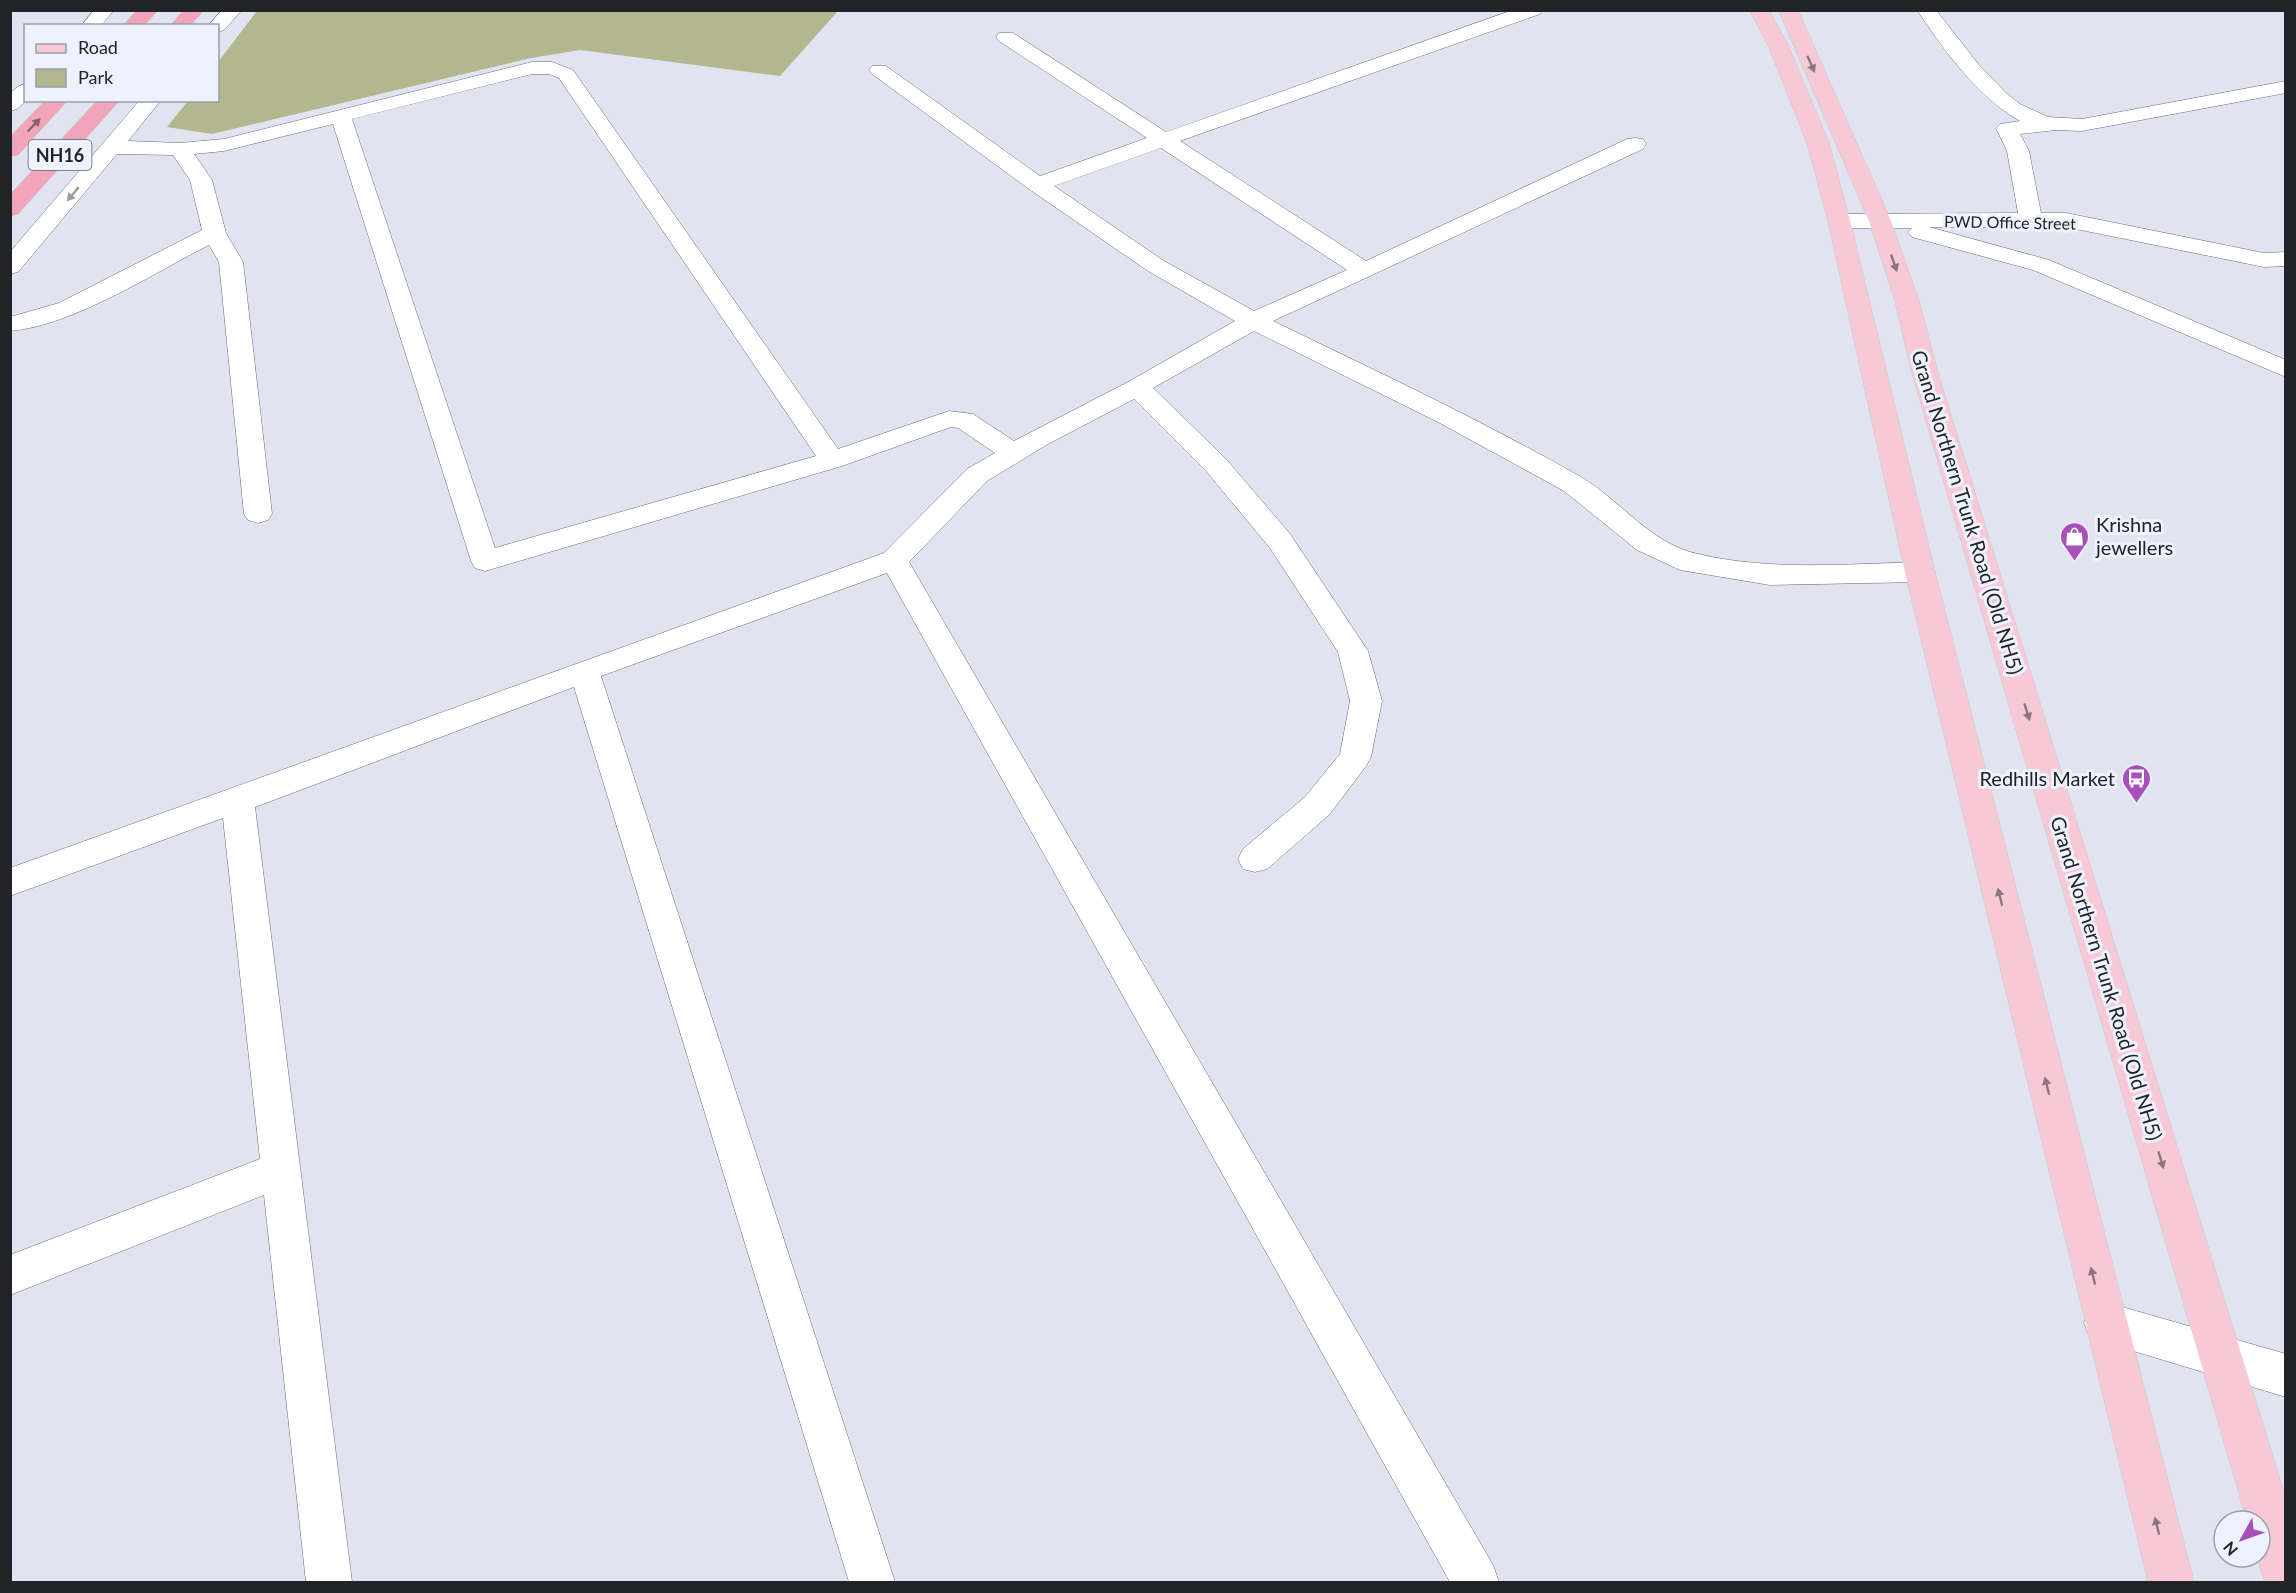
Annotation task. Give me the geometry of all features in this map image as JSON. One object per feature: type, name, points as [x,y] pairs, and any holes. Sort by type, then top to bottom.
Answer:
[{"type":"highway","points":[[134,24],[149,10]]},
{"type":"highway","points":[[181,24],[195,10]]},
{"type":"highway","name":"NH16","points":[[10,150],[56,102]]},
{"type":"highway","name":"NH16","points":[[10,209],[108,102]]},
{"type":"main road","points":[[1760,10],[1778,45],[1818,143],[1839,221],[1920,572],[2171,1582]]},
{"type":"main road","name":"Grand Northern Trunk Road (Old NH5)","points":[[1788,10],[1880,221],[1907,301],[1925,373],[2286,1576]]},
{"type":"street","points":[[92,24],[105,10]]},
{"type":"street","points":[[219,24],[233,10]]},
{"type":"street","points":[[1037,184],[1533,10]]},
{"type":"street","points":[[1926,10],[1992,91],[2012,108],[2030,118],[2058,125]]},
{"type":"street","points":[[1006,37],[1365,271]]},
{"type":"street","points":[[112,147],[180,148],[224,145],[532,68],[552,68],[566,74],[832,460]]},
{"type":"street","points":[[879,70],[1156,266],[1252,321],[1447,416],[1574,485],[1647,543],[1690,563],[1770,575],[1920,572]]},
{"type":"street","points":[[2031,220],[2018,151],[2007,128],[2082,125],[2286,87]]},
{"type":"street","points":[[10,105],[24,92]]},
{"type":"street","points":[[10,267],[149,102]]},
{"type":"street","points":[[341,117],[485,561],[832,460],[949,419],[964,420],[1014,453]]},
{"type":"street","points":[[10,882],[398,742],[584,671],[894,560],[977,475],[1014,453],[1137,387],[1252,321],[1365,271],[1635,144]]},
{"type":"street","points":[[180,148],[201,180],[214,233],[231,262],[258,514]]},
{"type":"street","name":"PWD Office Street","points":[[1839,221],[2066,220],[2264,260],[2286,259]]},
{"type":"street","points":[[1880,221],[2041,265],[2286,369]]},
{"type":"street","points":[[10,324],[68,308],[214,233]]},
{"type":"street","points":[[1137,387],[1216,465],[1280,541],[1353,651],[1366,701],[1355,757],[1317,806],[1255,859]]},
{"type":"street","points":[[894,560],[1476,1582]]},
{"type":"street","points":[[584,671],[872,1582]]},
{"type":"street","points":[[238,800],[329,1582]]},
{"type":"street","points":[[10,1275],[280,1170]]},
{"type":"street","points":[[2105,1323],[2286,1376]]},
{"type":"green space","points":[[257,10],[838,11],[780,76],[580,50],[531,58],[212,134],[167,127],[187,102],[219,102],[219,61]]},
{"type":"place","name":"Krishna jewellers","points":[[2075,562]]},
{"type":"place","name":"Redhills Market","points":[[2136,804]]}]
